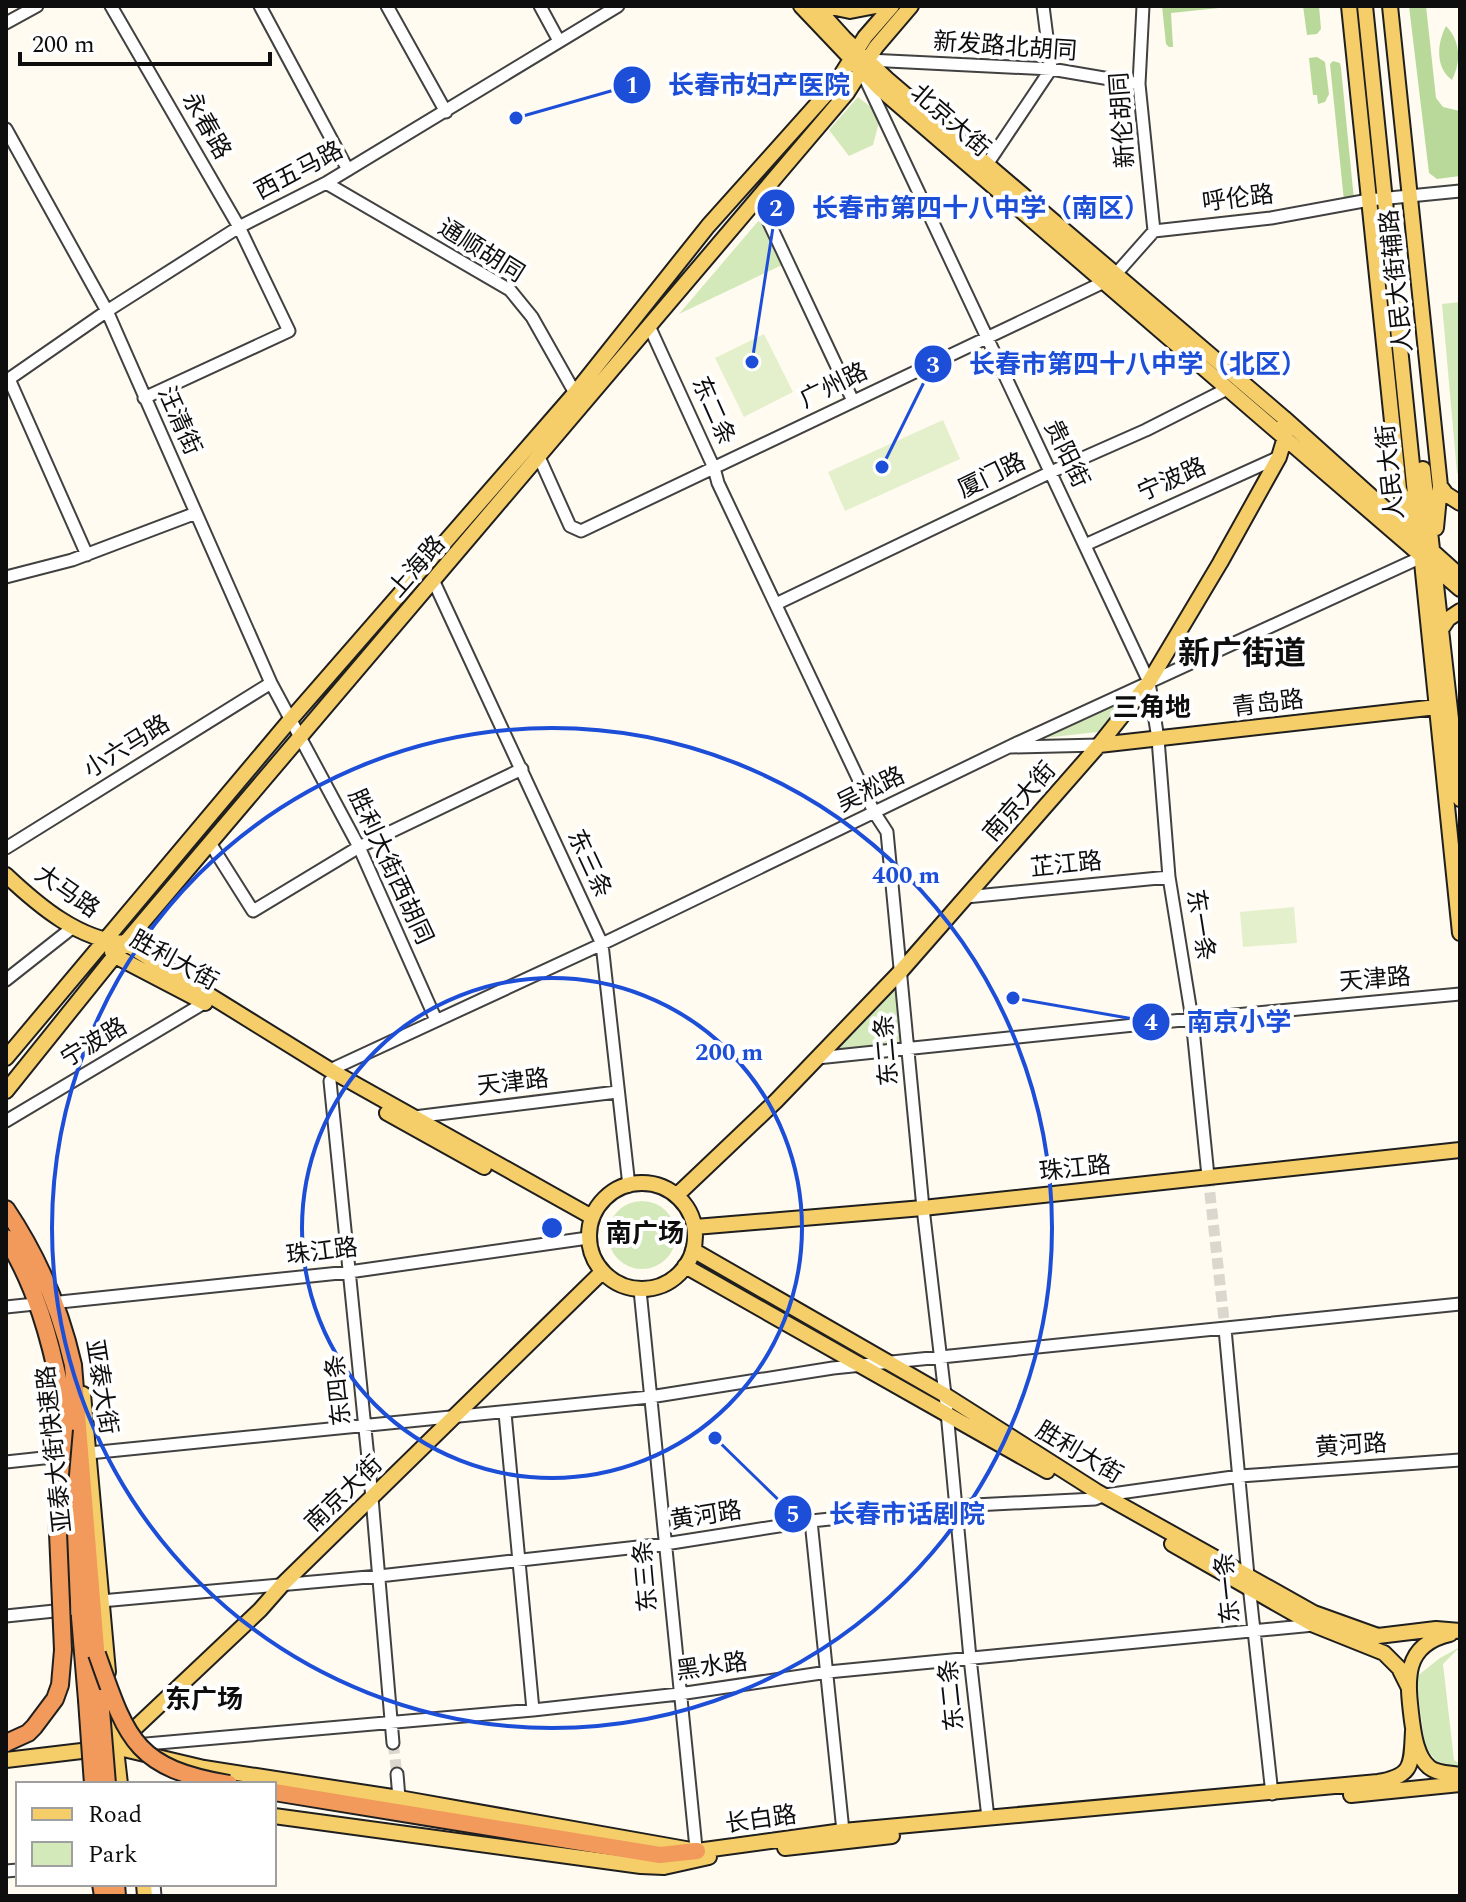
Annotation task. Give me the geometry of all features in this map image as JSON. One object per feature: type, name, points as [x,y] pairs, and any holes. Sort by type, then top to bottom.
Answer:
[{"type":"highway","name":"亚泰大街快速路","points":[[6,1209],[28,1242],[45,1276],[60,1314],[73,1365],[97,1654],[93,1699]]},
{"type":"highway","name":"亚泰大街快速路","points":[[6,1240],[31,1283],[47,1328],[61,1393],[93,1699]]},
{"type":"highway","points":[[6,1743],[34,1727],[55,1699],[60,1685],[63,1650],[57,1509],[64,1429]]},
{"type":"highway","points":[[97,1654],[117,1711],[143,1750],[178,1773],[220,1782]]},
{"type":"highway","points":[[90,1782],[93,1699]]},
{"type":"highway","points":[[93,1699],[107,1782]]},
{"type":"highway","points":[[276,1792],[660,1855],[697,1855]]},
{"type":"main road","points":[[801,6],[859,61]]},
{"type":"main road","points":[[815,6],[859,61]]},
{"type":"main road","points":[[826,6],[850,11],[876,6]]},
{"type":"main road","points":[[859,61],[892,6]]},
{"type":"main road","points":[[859,61],[911,6]]},
{"type":"main road","name":"人民大街辅路","points":[[1349,6],[1399,489],[1420,540]]},
{"type":"main road","name":"人民大街","points":[[1365,6],[1390,198],[1427,554],[1449,705],[1460,933]]},
{"type":"main road","name":"人民大街","points":[[1375,6],[1420,540],[1427,554]]},
{"type":"main road","name":"人民大街辅路","points":[[1390,6],[1440,486],[1427,554]]},
{"type":"main road","name":"北京大街","points":[[859,61],[988,163],[1227,389],[1427,554],[1460,576]]},
{"type":"main road","name":"北京大街","points":[[859,61],[1109,279],[1284,418],[1420,540]]},
{"type":"main road","name":"上海路","points":[[6,1091],[125,943],[847,93],[859,61]]},
{"type":"main road","name":"上海路","points":[[6,1058],[291,719],[575,393],[708,226],[859,61]]},
{"type":"main road","name":"南京大街","points":[[677,1195],[901,971],[1099,745],[1149,682],[1279,457],[1285,437],[1284,418]]},
{"type":"main road","points":[[1440,486],[1460,503]]},
{"type":"main road","name":"北京大街","points":[[1427,554],[1435,568],[1460,589]]},
{"type":"main road","name":"人民大街","points":[[1435,568],[1460,799]]},
{"type":"main road","points":[[1442,628],[1448,619],[1460,611]]},
{"type":"main road","name":"青岛路","points":[[1099,745],[1449,705]]},
{"type":"main road","name":"大马路","points":[[6,875],[72,928],[104,942]]},
{"type":"main road","name":"胜利大街","points":[[104,942],[125,943],[330,1076],[414,1117],[590,1226]]},
{"type":"main road","name":"胜利大街","points":[[104,942],[115,956],[204,1003],[590,1226]]},
{"type":"main road","name":"珠江路","points":[[695,1227],[923,1208],[1460,1150]]},
{"type":"main road","points":[[659,1184],[677,1195],[688,1208],[695,1227],[693,1250],[685,1266],[665,1283],[640,1290],[617,1282],[602,1272],[591,1251],[590,1226],[615,1189],[659,1184]]},
{"type":"main road","name":"亚泰大街","points":[[6,1203],[45,1266],[75,1343],[80,1368],[120,1782]]},
{"type":"main road","name":"亚泰大街","points":[[6,1240],[35,1304],[53,1368],[90,1782]]},
{"type":"main road","name":"胜利大街","points":[[693,1250],[945,1395],[1100,1497]]},
{"type":"main road","name":"胜利大街","points":[[685,1266],[1100,1497],[1249,1583],[1314,1625],[1384,1653],[1399,1668],[1408,1686]]},
{"type":"main road","name":"南京大街","points":[[115,1747],[260,1610],[602,1272]]},
{"type":"main road","name":"胜利大街","points":[[1249,1583],[1314,1613],[1378,1636],[1436,1629],[1460,1632]]},
{"type":"main road","points":[[1460,1632],[1433,1639],[1419,1651],[1409,1669],[1408,1686],[1413,1731],[1420,1754],[1429,1767],[1460,1775]]},
{"type":"main road","name":"长白路","points":[[276,1816],[664,1867],[697,1855],[843,1831],[1272,1794],[1399,1778],[1405,1773],[1411,1757],[1413,1731]]},
{"type":"main road","name":"长白路","points":[[86,1751],[115,1747],[204,1768],[399,1798],[697,1855],[1100,1812],[1395,1792],[1460,1784]]},
{"type":"main road","points":[[6,1760],[86,1751]]},
{"type":"street","points":[[6,23],[37,6]]},
{"type":"street","name":"永春路","points":[[111,6],[239,227],[289,331],[144,398]]},
{"type":"street","points":[[387,6],[446,112]]},
{"type":"street","points":[[540,6],[559,41]]},
{"type":"street","name":"西五马路","points":[[8,380],[107,311],[239,227],[326,183],[618,6]]},
{"type":"street","points":[[988,163],[1051,69],[1043,6]]},
{"type":"street","name":"新伦胡同","points":[[1143,6],[1139,84],[1154,231]]},
{"type":"street","points":[[264,7],[348,170]]},
{"type":"street","name":"新发路北胡同","points":[[859,61],[1051,69],[1139,84]]},
{"type":"street","name":"贵阳街","points":[[859,61],[985,337],[1149,682]]},
{"type":"street","name":"汪清街","points":[[6,129],[107,311],[271,683],[301,735]]},
{"type":"street","name":"通顺胡同","points":[[326,183],[510,290],[532,317],[575,393]]},
{"type":"street","name":"呼伦路","points":[[1154,231],[1271,218],[1369,200],[1460,191]]},
{"type":"street","points":[[758,199],[853,401]]},
{"type":"street","points":[[1109,279],[1154,231]]},
{"type":"street","name":"广州路","points":[[539,457],[570,526],[581,531],[1109,279]]},
{"type":"street","name":"东二条","points":[[650,328],[718,483],[874,812],[887,832],[923,1208],[988,1818]]},
{"type":"street","points":[[8,380],[87,555]]},
{"type":"street","name":"厦门路","points":[[776,604],[1227,389]]},
{"type":"street","name":"宁波路","points":[[1085,545],[1279,457]]},
{"type":"street","points":[[6,577],[87,555],[196,513]]},
{"type":"street","name":"吴淞路","points":[[330,1076],[436,1020],[602,944],[1007,747],[1427,554]]},
{"type":"street","name":"东三条","points":[[434,582],[602,944],[629,1186]]},
{"type":"street","name":"东一条","points":[[1149,682],[1158,739],[1169,877],[1192,1019],[1208,1176]]},
{"type":"street","name":"小六马路","points":[[6,848],[271,683]]},
{"type":"street","name":"胜利大街西胡同","points":[[301,735],[359,847],[436,1020]]},
{"type":"street","name":"青岛路","points":[[1007,747],[1099,745]]},
{"type":"street","points":[[210,843],[253,911],[359,847],[522,769]]},
{"type":"street","name":"芷江路","points":[[966,897],[1169,877]]},
{"type":"street","points":[[6,980],[72,928]]},
{"type":"street","name":"天津路","points":[[817,1058],[1460,994]]},
{"type":"street","name":"宁波路","points":[[6,1121],[204,1003]]},
{"type":"street","name":"东四条","points":[[330,1076],[393,1743]]},
{"type":"street","name":"天津路","points":[[414,1117],[617,1092]]},
{"type":"street","name":"珠江路","points":[[60,1302],[349,1272],[590,1226]]},
{"type":"street","name":"东三条","points":[[640,1290],[697,1855]]},
{"type":"street","points":[[6,1307],[35,1304]]},
{"type":"street","points":[[89,1453],[505,1413],[650,1397],[862,1365],[1460,1304]]},
{"type":"street","name":"东一条","points":[[1225,1329],[1272,1794]]},
{"type":"street","points":[[505,1413],[533,1710]]},
{"type":"street","points":[[6,1462],[62,1456]]},
{"type":"street","name":"黄河路","points":[[101,1601],[379,1576],[665,1544],[811,1521],[955,1506],[1100,1497],[1240,1476],[1460,1460]]},
{"type":"street","points":[[811,1521],[843,1831]]},
{"type":"street","points":[[6,1616],[74,1609]]},
{"type":"street","name":"黑水路","points":[[115,1747],[533,1710],[679,1694],[828,1672],[1314,1625]]},
{"type":"street","points":[[397,1774],[399,1798]]},
{"type":"green space","points":[[1162,6],[1219,8],[1171,13],[1173,47],[1169,47],[1166,44]]},
{"type":"green space","points":[[1303,6],[1319,6],[1321,29],[1317,34],[1307,35]]},
{"type":"green space","points":[[1409,6],[1426,6],[1436,98],[1443,107],[1460,111],[1460,176],[1437,179],[1429,173]]},
{"type":"green space","points":[[1446,26],[1455,38],[1458,52],[1452,80],[1446,75],[1439,55]]},
{"type":"green space","points":[[1317,57],[1325,62],[1329,94],[1325,102],[1318,104],[1317,95],[1313,95],[1309,58]]},
{"type":"green space","points":[[1333,61],[1340,63],[1341,68],[1354,200],[1344,201],[1330,64]]},
{"type":"green space","points":[[858,97],[872,108],[879,122],[873,145],[849,156],[829,130]]},
{"type":"green space","points":[[760,219],[782,265],[679,314]]},
{"type":"green space","points":[[1460,302],[1460,475],[1457,473],[1442,304]]},
{"type":"green space","points":[[764,334],[793,392],[744,417],[715,358]]},
{"type":"green space","points":[[943,420],[960,459],[845,511],[828,472]]},
{"type":"green space","points":[[1145,685],[1107,731],[1034,739]]},
{"type":"green space","points":[[1294,907],[1297,943],[1243,947],[1240,912]]},
{"type":"green space","points":[[896,985],[902,1042],[836,1050]]},
{"type":"green space","points":[[635,1201],[649,1201],[661,1206],[671,1216],[676,1235],[671,1254],[661,1264],[649,1269],[635,1269],[623,1264],[613,1254],[608,1242],[608,1228],[613,1216],[623,1206]]},
{"type":"green space","points":[[1460,1647],[1443,1664],[1454,1760],[1460,1768],[1438,1763],[1425,1747],[1416,1677]]},
{"type":"tunnel","points":[[1208,1176],[1225,1329]]},
{"type":"tunnel","points":[[393,1743],[397,1774]]},
{"type":"place","name":"长春市妇产医院","points":[[516,118]]},
{"type":"place","name":"长春市第四十八中学（南区）","points":[[752,362]]},
{"type":"place","name":"长春市第四十八中学（北区）","points":[[882,467]]},
{"type":"place","name":"南京小学","points":[[1013,998]]},
{"type":"place","name":"长春市话剧院","points":[[715,1438]]},
{"type":"district","name":"新广街道","points":[[1242,654]]},
{"type":"district","name":"三角地","points":[[1152,708]]},
{"type":"district","name":"南广场","points":[[645,1234]]},
{"type":"district","name":"东广场","points":[[204,1700]]}]
